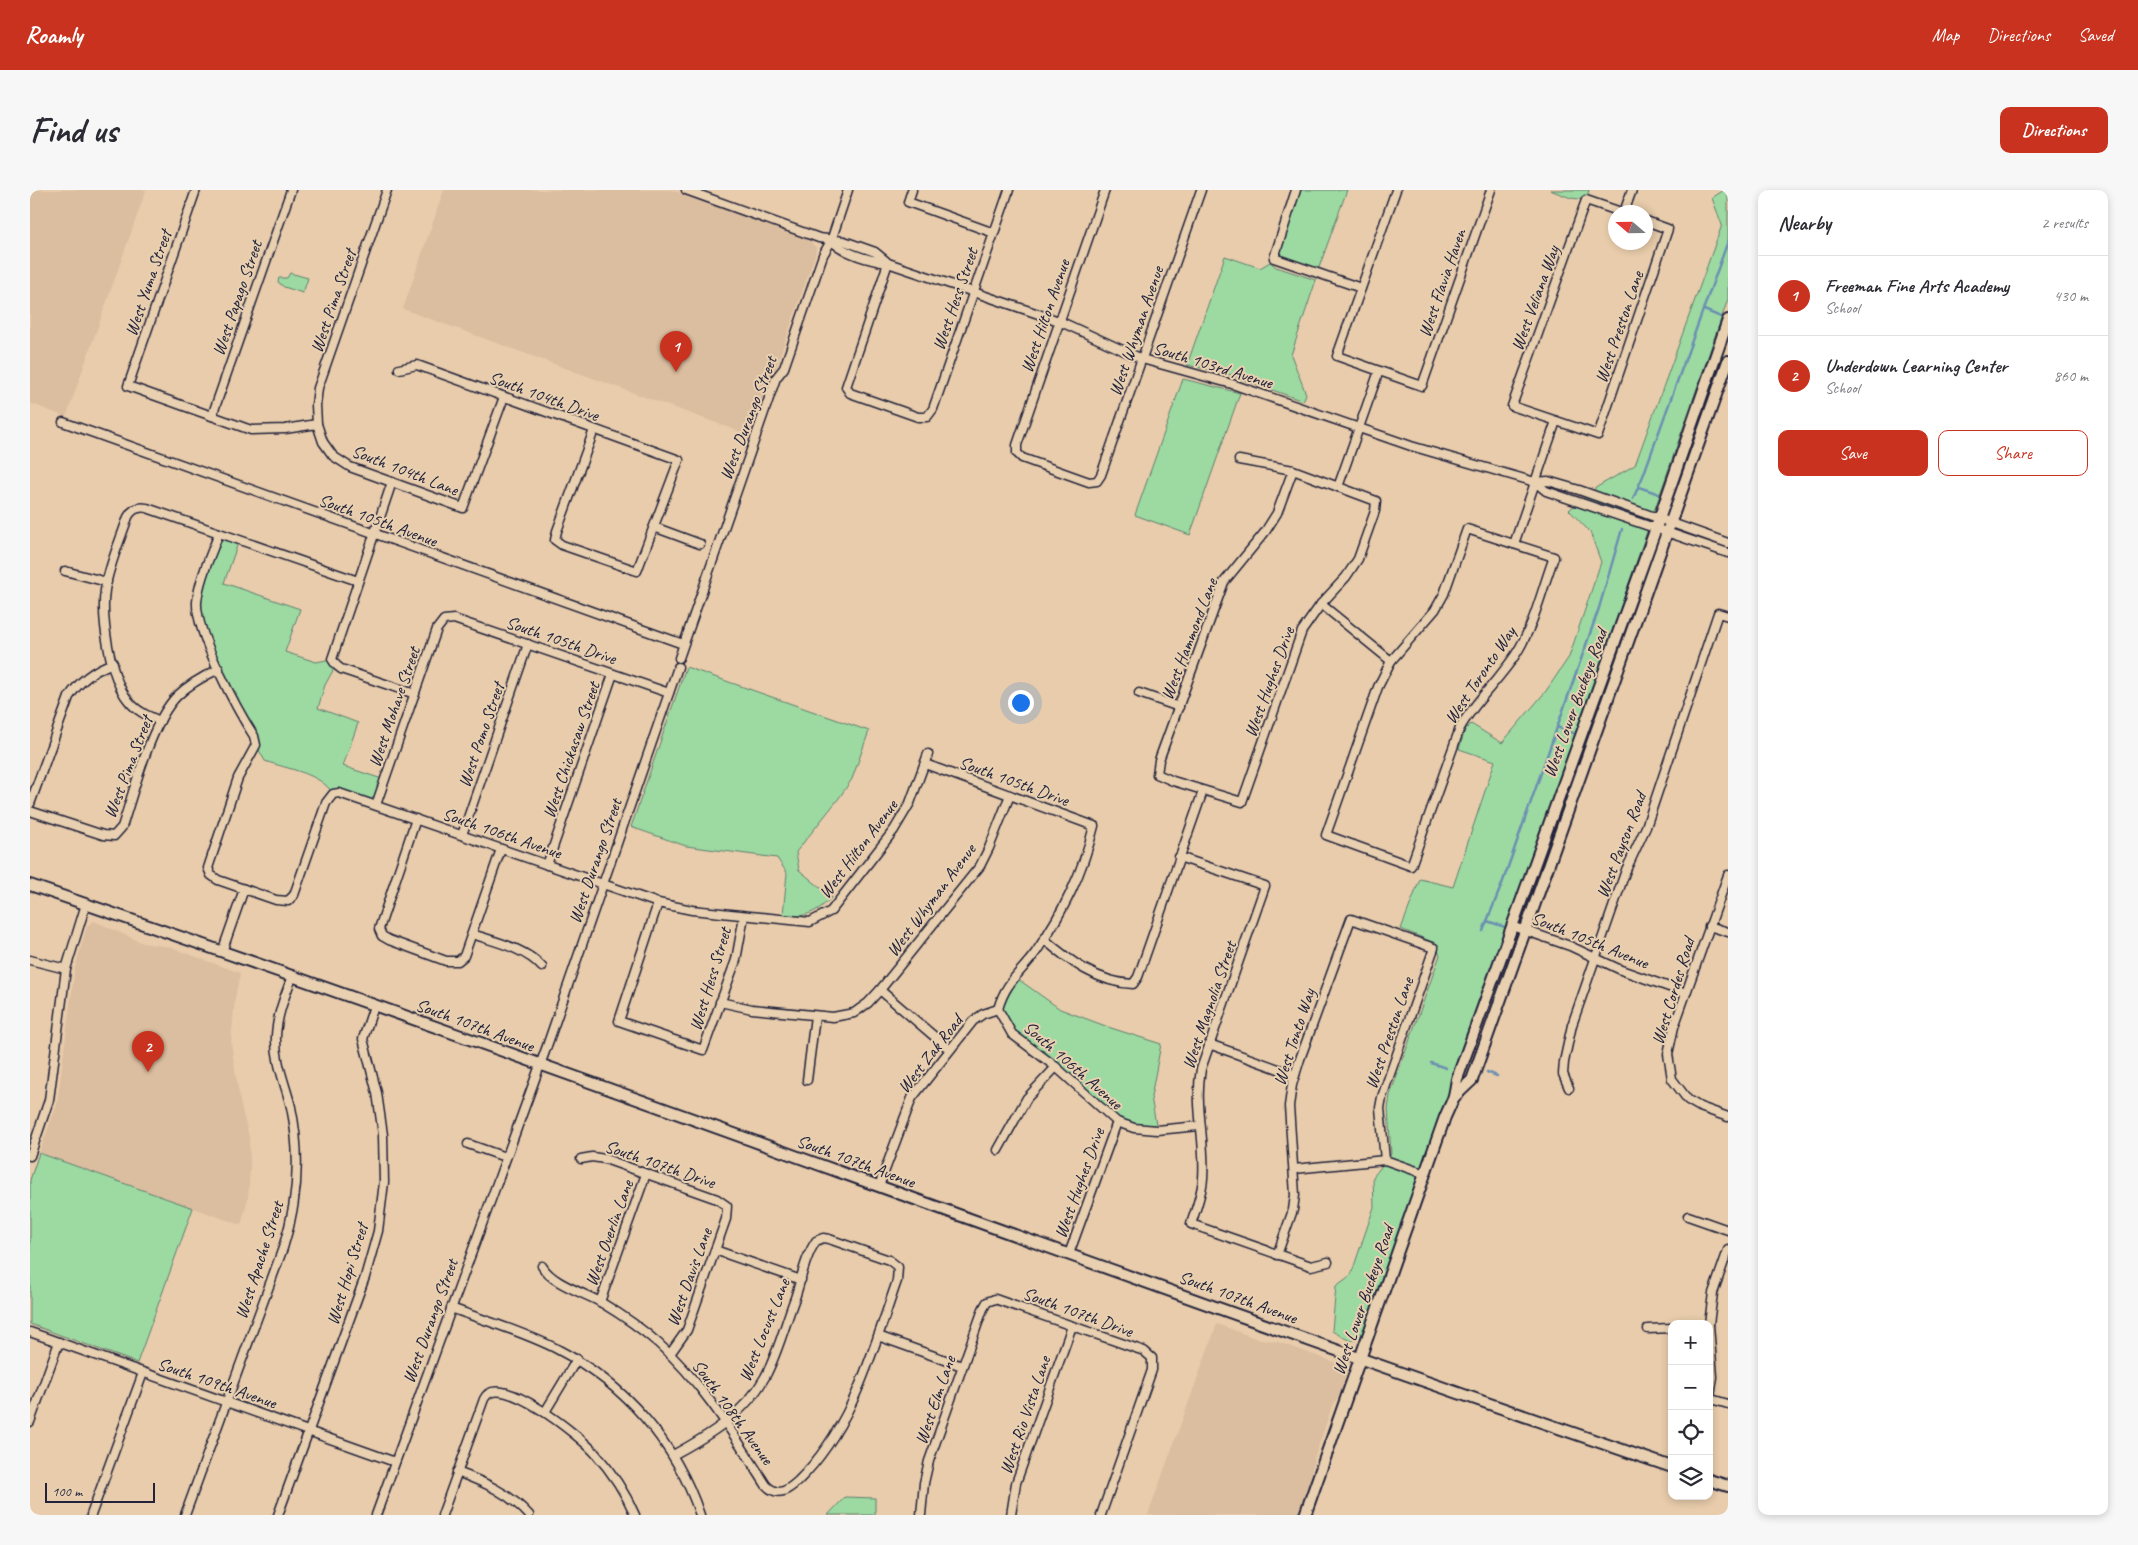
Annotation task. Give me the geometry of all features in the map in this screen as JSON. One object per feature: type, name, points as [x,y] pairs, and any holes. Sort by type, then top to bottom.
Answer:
[{"type":"main road","name":"West Lower Buckeye Road","points":[[1454,1097],[1472,1080],[1526,930],[1663,525],[1727,325]]},
{"type":"main road","name":"West Lower Buckeye Road","points":[[1305,1515],[1454,1097],[1457,1079],[1512,926],[1663,525],[1728,361]]},
{"type":"main road","name":"South 107th Avenue","points":[[30,885],[1360,1358],[1668,1465]]},
{"type":"main road","points":[[1713,1481],[1728,1486]]},
{"type":"street","name":"West Yuma Street","points":[[196,190],[128,386],[212,416]]},
{"type":"street","name":"West Papago Street","points":[[212,416],[291,190]]},
{"type":"street","name":"West Pima Street","points":[[317,424],[316,405],[318,388],[387,190]]},
{"type":"street","name":"South 103rd Avenue","points":[[686,190],[831,241],[841,250],[888,263],[1059,321],[1142,359],[1232,384],[1411,446],[1535,482],[1546,490],[1663,525]]},
{"type":"street","name":"West Durango Street","points":[[376,1515],[540,1065],[669,693],[683,644],[776,378],[784,368],[823,254],[831,241],[848,190]]},
{"type":"street","points":[[912,190],[908,202],[994,233]]},
{"type":"street","name":"West Hess Street","points":[[888,263],[846,387],[850,393],[918,417],[927,417],[933,409],[1009,190]]},
{"type":"street","name":"West Hilton Avenue","points":[[1097,481],[1089,482],[1022,458],[1017,453],[1017,445],[1104,190]]},
{"type":"street","name":"West Whyman Avenue","points":[[1097,481],[1101,475],[1201,190]]},
{"type":"street","points":[[1296,190],[1274,258],[1361,288]]},
{"type":"street","points":[[1239,460],[1292,470],[1338,487],[1379,371],[1337,356],[1396,190]]},
{"type":"street","name":"West Flavia Haven","points":[[1379,371],[1422,386],[1490,190]]},
{"type":"street","points":[[1626,205],[1632,190]]},
{"type":"street","name":"West Veliana Way","points":[[1556,421],[1512,406],[1586,200],[1608,207]]},
{"type":"street","name":"West Preston Lane","points":[[1556,421],[1598,435],[1668,229],[1653,224]]},
{"type":"street","name":"South 104th Drive","points":[[399,369],[417,365],[679,460],[654,527]]},
{"type":"street","name":"South 104th Lane","points":[[317,424],[323,442],[333,456],[350,467],[463,508],[504,397]]},
{"type":"street","points":[[212,416],[251,430],[285,429],[317,424]]},
{"type":"street","points":[[1321,604],[1391,661],[1435,610],[1444,594],[1467,529],[1514,544],[1556,421]]},
{"type":"street","name":"South 105th Avenue","points":[[63,422],[683,644]]},
{"type":"street","points":[[594,430],[555,540],[562,545],[637,571],[654,527],[700,544]]},
{"type":"street","name":"West Hammond Lane","points":[[1203,791],[1156,774],[1159,760],[1224,582],[1265,532],[1277,513],[1292,470]]},
{"type":"street","points":[[392,482],[333,652],[334,662],[341,669],[415,694]]},
{"type":"street","name":"West Hughes Drive","points":[[1203,791],[1242,802],[1302,631],[1321,604],[1346,577],[1358,559],[1375,511],[1376,501],[1338,487]]},
{"type":"street","points":[[160,721],[138,710],[120,688],[103,617],[107,582],[128,517],[136,508],[147,508],[358,581]]},
{"type":"street","points":[[1663,525],[1728,543]]},
{"type":"street","points":[[1663,525],[1728,553]]},
{"type":"street","points":[[219,533],[199,588],[197,604],[199,626],[254,736],[256,745],[238,778],[209,864],[209,872],[218,880],[244,889],[222,952]]},
{"type":"street","name":"West Toronto Way","points":[[1391,661],[1378,687],[1326,835],[1412,866],[1460,728],[1467,716],[1511,662],[1522,645],[1554,558],[1514,544]]},
{"type":"street","points":[[64,571],[107,582]]},
{"type":"street","name":"West Payson Road","points":[[1568,1088],[1563,1074],[1566,1049],[1572,1025],[1626,870],[1646,827],[1718,613],[1728,616]]},
{"type":"street","name":"South 105th Drive","points":[[444,620],[454,619],[669,693]]},
{"type":"street","name":"West Mohave Street","points":[[376,805],[437,629],[444,620]]},
{"type":"street","name":"West Pomo Street","points":[[462,835],[528,644]]},
{"type":"street","points":[[30,804],[69,697],[78,684],[90,674],[113,663]]},
{"type":"street","name":"West Pima Street","points":[[30,811],[103,835],[114,836],[122,827],[160,721],[172,702],[183,690],[219,669]]},
{"type":"street","name":"West Chickasaw Street","points":[[547,864],[613,674]]},
{"type":"street","points":[[1139,693],[1179,707]]},
{"type":"street","name":"West Hilton Avenue","points":[[810,922],[831,911],[894,830],[910,803],[928,754]]},
{"type":"street","name":"South 105th Drive","points":[[924,764],[1094,826],[1088,853],[1079,877],[1068,901],[1044,939]]},
{"type":"street","points":[[998,1009],[1003,992],[1030,960],[1044,939],[1076,964],[1121,984],[1133,984],[1138,977],[1203,791]]},
{"type":"street","name":"South 106th Avenue","points":[[244,889],[276,900],[288,901],[295,891],[326,802],[333,794],[343,794],[658,903],[692,910],[810,922]]},
{"type":"street","name":"West Whyman Avenue","points":[[720,1002],[752,1009],[814,1016],[833,1017],[854,1013],[868,1003],[880,990],[980,866],[1010,795]]},
{"type":"street","points":[[416,819],[380,922],[380,933],[385,938],[446,961],[458,961],[464,956],[501,848]]},
{"type":"street","name":"West Magnolia Street","points":[[1179,856],[1265,886],[1209,1044],[1198,1083],[1203,1177],[1201,1193],[1191,1224],[1277,1255]]},
{"type":"street","name":"West Cordes Road","points":[[1728,875],[1670,1041],[1668,1063],[1672,1079],[1688,1100],[1700,1107],[1728,1117]]},
{"type":"street","name":"West Hess Street","points":[[658,903],[619,1021],[703,1050],[739,949],[744,916]]},
{"type":"street","points":[[30,1156],[49,1100],[66,969],[86,904]]},
{"type":"street","name":"West Tonto Way","points":[[1277,1255],[1293,1210],[1295,1195],[1289,1106],[1295,1075],[1351,919],[1434,948]]},
{"type":"street","name":"South 105th Avenue","points":[[1512,926],[1570,946],[1596,959],[1686,993]]},
{"type":"street","points":[[1709,926],[1728,932]]},
{"type":"street","points":[[472,934],[519,950],[542,967]]},
{"type":"street","name":"West Preston Lane","points":[[1384,1160],[1380,1108],[1382,1097],[1434,948]]},
{"type":"street","points":[[30,960],[66,969]]},
{"type":"street","name":"West Apache Street","points":[[185,1515],[283,1248],[294,1201],[297,1172],[296,1135],[289,1100],[279,1068],[276,1044],[278,1018],[292,977]]},
{"type":"street","points":[[880,990],[949,1049]]},
{"type":"street","name":"West Hopi Street","points":[[278,1515],[369,1266],[381,1213],[384,1164],[382,1126],[377,1093],[363,1044],[364,1034],[374,1006]]},
{"type":"street","name":"South 106th Avenue","points":[[998,1009],[1012,1034],[1056,1066],[1117,1122],[1134,1128],[1157,1130],[1200,1126]]},
{"type":"street","name":"West Zak Road","points":[[879,1186],[912,1098],[973,1021],[983,1014],[998,1009]]},
{"type":"street","points":[[807,1080],[814,1016]]},
{"type":"street","points":[[1209,1044],[1295,1075]]},
{"type":"street","points":[[998,1150],[1027,1098],[1056,1066]]},
{"type":"street","name":"West Hughes Drive","points":[[1069,1254],[1117,1122]]},
{"type":"street","points":[[468,1144],[506,1158]]},
{"type":"street","name":"South 107th Drive","points":[[581,1160],[592,1157],[605,1159],[717,1199],[727,1206]]},
{"type":"street","points":[[1294,1168],[1384,1160],[1425,1174]]},
{"type":"street","name":"West Overlin Lane","points":[[600,1302],[646,1174]]},
{"type":"street","name":"West Davis Lane","points":[[670,1354],[687,1330],[726,1219],[727,1206]]},
{"type":"street","points":[[1688,1216],[1728,1230]]},
{"type":"street","name":"West Locust Lane","points":[[673,1455],[725,1422],[749,1400],[765,1377],[814,1244],[819,1239],[829,1239],[872,1254],[893,1262],[898,1267],[897,1281],[878,1336]]},
{"type":"street","points":[[715,1250],[801,1280]]},
{"type":"street","points":[[1710,1320],[1713,1293],[1728,1250]]},
{"type":"street","points":[[1277,1255],[1311,1266],[1328,1262]]},
{"type":"street","name":"South 108th Avenue","points":[[542,1266],[552,1278],[600,1302],[634,1324],[670,1354],[700,1387],[766,1485],[775,1492],[783,1492],[795,1483],[817,1460],[835,1436],[855,1398],[878,1336]]},
{"type":"street","name":"South 107th Drive","points":[[991,1300],[1003,1301],[1144,1351],[1152,1358],[1152,1370],[1102,1515]]},
{"type":"street","name":"West Elm Lane","points":[[921,1515],[924,1483],[929,1461],[983,1308],[991,1300]]},
{"type":"street","points":[[451,1308],[533,1338],[576,1359],[609,1382],[638,1409],[673,1455],[691,1490],[700,1515]]},
{"type":"street","name":"West Rio Vista Lane","points":[[1011,1515],[1016,1483],[1072,1326]]},
{"type":"street","points":[[1648,1328],[1668,1328]]},
{"type":"street","name":"South 109th Avenue","points":[[30,1332],[395,1462]]},
{"type":"street","points":[[878,1336],[962,1366]]},
{"type":"street","points":[[30,1422],[59,1342]]},
{"type":"street","points":[[545,1412],[576,1359]]},
{"type":"street","points":[[91,1515],[142,1373]]},
{"type":"street","points":[[442,1515],[484,1398],[490,1391],[501,1391],[545,1412],[570,1429],[594,1452],[616,1479],[635,1515]]},
{"type":"street","points":[[1713,1402],[1728,1404]]},
{"type":"street","points":[[457,1472],[487,1483],[503,1493],[529,1515]]},
{"type":"shaded area","points":[[30,190],[146,190],[66,417],[30,403]]},
{"type":"shaded area","points":[[444,190],[671,190],[809,240],[816,248],[815,255],[752,436],[403,309]]},
{"type":"shaded area","points":[[94,921],[143,943],[169,947],[240,973],[235,998],[231,1043],[240,1102],[249,1137],[248,1198],[241,1225],[39,1153],[57,1105],[75,968],[87,926]]},
{"type":"shaded area","points":[[1217,1324],[1255,1338],[1278,1342],[1342,1365],[1346,1369],[1342,1390],[1331,1409],[1298,1515],[1148,1515]]},
{"type":"green space","points":[[1296,190],[1347,190],[1317,273],[1274,258]]},
{"type":"green space","points":[[1550,190],[1589,190],[1586,200],[1571,198]]},
{"type":"green space","points":[[1724,190],[1728,190],[1728,299],[1620,609],[1361,1337],[1350,1341],[1332,1331],[1336,1286],[1351,1275],[1374,1207],[1373,1177],[1391,1154],[1388,1109],[1390,1095],[1440,955],[1435,943],[1401,929],[1420,879],[1453,887],[1495,761],[1459,749],[1465,730],[1471,724],[1502,743],[1546,691],[1569,657],[1601,562],[1590,532],[1569,510],[1597,487],[1635,465],[1722,225],[1712,198]]},
{"type":"green space","points":[[1225,256],[1260,268],[1270,262],[1276,267],[1316,280],[1291,355],[1306,394],[1303,401],[1225,373],[1187,365]]},
{"type":"green space","points":[[290,273],[308,278],[303,293],[284,287],[278,282],[279,278],[287,278]]},
{"type":"green space","points":[[1183,379],[1240,393],[1190,535],[1135,515]]},
{"type":"green space","points":[[219,533],[239,540],[224,583],[300,609],[285,652],[316,662],[332,659],[336,665],[325,685],[318,708],[358,723],[343,766],[385,780],[376,805],[333,794],[328,787],[312,776],[265,761],[204,639],[197,604]]},
{"type":"green space","points":[[686,667],[869,731],[852,779],[796,852],[799,870],[832,897],[816,910],[798,916],[783,915],[787,873],[777,858],[686,846],[631,827]]},
{"type":"green space","points":[[1015,977],[1060,1009],[1161,1044],[1151,1097],[1157,1130],[1117,1122],[1012,1034],[998,1009]]},
{"type":"green space","points":[[39,1153],[193,1208],[137,1363],[30,1324],[30,1180]]},
{"type":"green space","points":[[845,1497],[875,1498],[875,1515],[828,1515]]},
{"type":"waterway","points":[[1633,499],[1728,241]]},
{"type":"waterway","points":[[1704,310],[1721,317]]},
{"type":"waterway","points":[[1639,487],[1659,494]]},
{"type":"waterway","points":[[1483,931],[1502,884],[1599,608],[1622,529]]},
{"type":"waterway","points":[[1557,727],[1573,733]]},
{"type":"waterway","points":[[1487,921],[1505,927]]},
{"type":"waterway","points":[[1431,1063],[1446,1068]]},
{"type":"waterway","points":[[1487,1072],[1497,1076]]},
{"type":"place","name":"Freeman Fine Arts Academy","points":[[676,372]]},
{"type":"place","name":"Underdown Learning Center","points":[[148,1072]]}]
